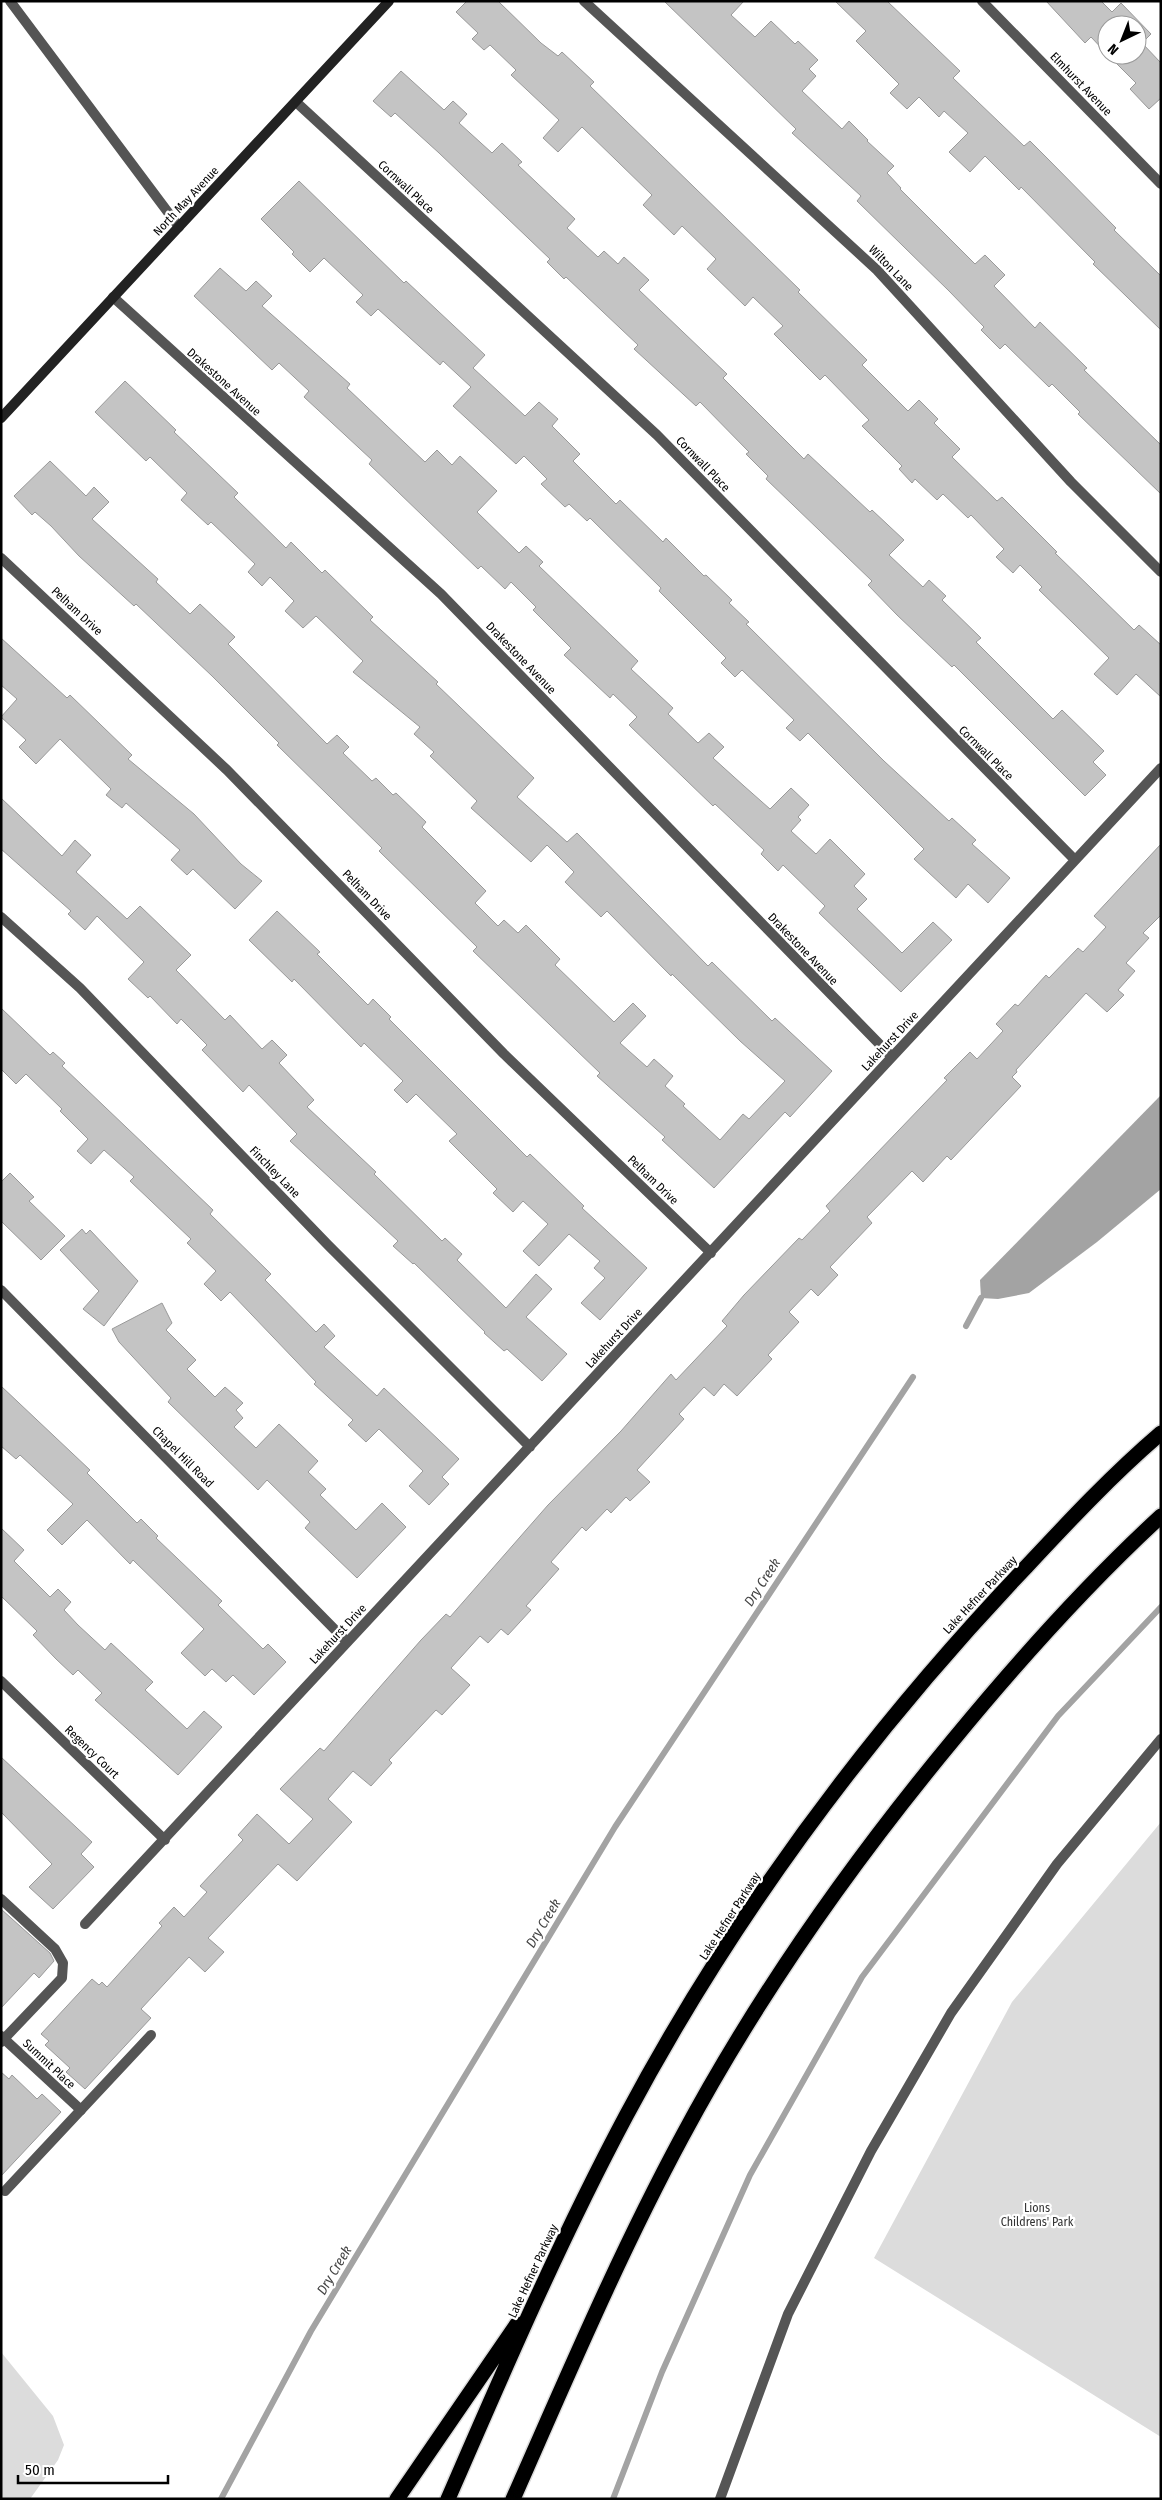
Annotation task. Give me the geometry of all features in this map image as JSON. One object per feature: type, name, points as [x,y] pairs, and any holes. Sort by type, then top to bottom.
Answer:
[{"type":"highway","name":"Lake Hefner Parkway","points":[[448,2499],[537,2294],[626,2116],[736,1932],[782,1863],[876,1737],[974,1621],[1079,1511],[1161,1433]]},
{"type":"highway","points":[[513,2499],[592,2318],[637,2223],[688,2126],[798,1947],[906,1798],[1007,1675],[1067,1608],[1161,1516]]},
{"type":"highway","points":[[397,2499],[537,2294]]},
{"type":"main road","name":"North May Avenue","points":[[1,418],[389,1]]},
{"type":"street","points":[[10,1],[179,227]]},
{"type":"street","name":"Wilton Lane","points":[[584,1],[877,270],[1071,482],[1161,572]]},
{"type":"street","name":"Elmhurst Avenue","points":[[982,1],[1161,184]]},
{"type":"street","name":"Cornwall Place","points":[[296,102],[657,435],[1075,860]]},
{"type":"street","name":"Drakestone Avenue","points":[[112,297],[441,594],[892,1057]]},
{"type":"street","name":"Pelham Drive","points":[[1,558],[227,770],[504,1054],[710,1252]]},
{"type":"street","name":"Lakehurst Drive","points":[[85,1924],[1161,768]]},
{"type":"street","name":"Finchley Lane","points":[[1,917],[80,988],[328,1245],[530,1447]]},
{"type":"street","name":"Chapel Hill Road","points":[[1,1290],[348,1642]]},
{"type":"street","name":"Regency Court","points":[[1,1681],[165,1840]]},
{"type":"street","points":[[720,2499],[788,2314],[871,2151],[957,2005],[1057,1864],[1161,1740]]},
{"type":"street","points":[[1,1898],[55,1949],[64,1963],[62,1978],[2,2039]]},
{"type":"street","points":[[5,2191],[150,2035]]},
{"type":"street","name":"Summit Place","points":[[2,2039],[80,2110]]},
{"type":"green space","name":"Lions Childrens' Park","points":[[1161,1822],[1161,2437],[874,2258],[1012,2002]]},
{"type":"green space","points":[[1,2352],[53,2416],[64,2445],[58,2460],[30,2499],[1,2499]]},
{"type":"shaded area","points":[[1161,1095],[1161,1189],[1097,1242],[1029,1293],[998,1299],[981,1298],[980,1280]]},
{"type":"building","points":[[467,1],[498,1],[541,43],[558,56],[562,52],[594,82],[590,86],[800,290],[798,292],[867,360],[862,365],[908,411],[919,400],[938,419],[934,423],[960,449],[952,457],[997,501],[1002,497],[1057,552],[1055,553],[1134,630],[1139,625],[1161,645],[1161,697],[1136,674],[1117,695],[1094,674],[1109,658],[1039,590],[1042,587],[1020,565],[1013,573],[996,557],[1004,549],[971,515],[968,518],[943,494],[937,500],[915,479],[912,483],[899,469],[902,466],[862,426],[869,420],[825,375],[820,380],[774,334],[783,326],[753,297],[745,306],[707,269],[716,259],[682,226],[674,235],[643,205],[652,195],[582,127],[558,152],[543,138],[559,120],[511,75],[516,70],[490,45],[484,50],[472,39],[478,33],[456,12]]},
{"type":"building","points":[[664,1],[744,1],[731,15],[755,37],[771,21],[795,44],[798,41],[818,60],[809,69],[816,76],[802,91],[842,129],[849,121],[894,166],[887,173],[900,189],[975,264],[985,255],[1005,275],[994,286],[1035,328],[1040,322],[1087,368],[1084,370],[1161,445],[1161,494],[1078,414],[1080,412],[1052,384],[1049,387],[1005,344],[1000,349],[981,330],[984,327],[857,201],[861,196],[792,133],[796,129]]},
{"type":"building","points":[[835,1],[887,1],[960,71],[953,78],[1024,146],[1030,141],[1047,158],[1116,228],[1114,230],[1161,276],[1161,330],[1093,264],[1095,262],[1021,187],[1019,190],[985,156],[970,172],[949,152],[968,133],[944,111],[939,117],[919,97],[907,109],[890,93],[899,84],[856,41],[866,31]]},
{"type":"building","points":[[1046,1],[1101,1],[1112,12],[1121,3],[1133,15],[1097,15],[1097,43],[1091,37],[1085,43]]},
{"type":"building","points":[[1147,30],[1151,34],[1147,38]]},
{"type":"building","points":[[1147,48],[1161,63],[1161,98],[1149,109],[1130,89],[1136,83],[1118,65],[1147,65]]},
{"type":"building","points":[[401,71],[444,110],[453,101],[467,114],[459,123],[492,153],[502,143],[522,162],[518,165],[575,219],[567,228],[598,257],[604,251],[618,264],[624,257],[649,280],[639,290],[727,374],[723,378],[804,459],[808,454],[870,512],[872,510],[904,540],[889,555],[923,587],[929,580],[946,596],[942,600],[981,638],[976,642],[1053,719],[1062,710],[1104,751],[1093,762],[1106,775],[1085,796],[954,665],[952,667],[897,615],[868,585],[872,581],[766,479],[768,476],[746,454],[749,452],[700,402],[696,406],[634,349],[638,345],[566,277],[564,279],[547,262],[550,259],[439,153],[395,113],[391,117],[373,101]]},
{"type":"building","points":[[299,181],[404,283],[406,281],[485,355],[473,368],[525,416],[539,402],[558,419],[552,426],[580,454],[573,461],[616,504],[620,500],[663,542],[666,538],[704,576],[706,575],[732,600],[729,603],[749,622],[746,624],[884,761],[949,821],[952,818],[976,840],[972,844],[1010,878],[988,903],[968,884],[956,898],[914,859],[924,849],[808,733],[800,741],[786,728],[794,720],[742,670],[735,677],[721,663],[726,658],[659,591],[661,588],[590,518],[587,521],[569,504],[565,507],[541,484],[547,479],[524,456],[516,464],[453,406],[471,387],[443,361],[440,365],[378,309],[371,316],[356,302],[363,295],[324,258],[310,272],[292,254],[294,252],[261,219]]},
{"type":"building","points":[[220,268],[246,291],[256,281],[272,296],[262,306],[350,384],[347,388],[425,462],[437,450],[452,465],[460,456],[497,491],[477,512],[519,553],[526,546],[543,562],[539,566],[638,661],[631,669],[673,708],[668,714],[698,743],[709,733],[724,747],[713,758],[770,809],[791,788],[809,805],[798,817],[801,820],[791,831],[816,854],[830,839],[865,874],[854,886],[867,899],[857,909],[902,953],[933,922],[952,940],[901,992],[819,913],[825,906],[783,865],[778,871],[761,854],[764,850],[715,804],[713,806],[629,725],[637,717],[613,694],[610,698],[564,655],[571,648],[533,610],[536,607],[511,582],[505,589],[481,566],[478,569],[369,464],[372,460],[304,397],[309,391],[279,363],[272,370],[194,296]]},
{"type":"building","points":[[125,381],[176,430],[174,432],[238,493],[234,497],[286,548],[291,542],[322,573],[325,570],[373,617],[370,620],[438,682],[436,684],[534,778],[517,797],[567,842],[577,833],[708,966],[712,962],[772,1021],[775,1018],[832,1071],[790,1117],[785,1112],[714,1188],[662,1140],[665,1137],[597,1076],[600,1073],[473,951],[477,947],[379,851],[382,848],[277,745],[279,743],[212,676],[136,604],[134,606],[79,556],[51,526],[35,512],[32,515],[14,496],[50,461],[86,496],[94,487],[109,502],[92,519],[158,579],[156,582],[190,614],[200,604],[235,637],[228,644],[327,744],[337,735],[349,747],[343,753],[372,781],[376,778],[393,795],[396,793],[426,822],[422,827],[486,891],[475,903],[498,926],[504,920],[518,933],[526,925],[560,959],[555,965],[614,1022],[633,1003],[646,1016],[620,1043],[647,1067],[654,1059],[673,1076],[665,1086],[685,1104],[683,1106],[720,1140],[743,1114],[749,1119],[785,1081],[740,1041],[672,974],[671,976],[607,911],[601,917],[565,882],[574,872],[547,845],[531,862],[471,808],[477,801],[430,756],[434,752],[414,734],[420,727],[353,672],[363,661],[316,616],[303,628],[285,611],[294,601],[270,577],[262,586],[248,572],[255,564],[211,522],[208,525],[181,500],[187,493],[150,457],[146,461],[95,412]]},
{"type":"building","points":[[1,638],[67,698],[70,695],[132,755],[128,759],[194,814],[241,864],[262,881],[235,909],[193,869],[187,875],[171,860],[180,850],[126,803],[122,808],[106,795],[111,789],[60,739],[36,764],[19,747],[26,740],[1,717],[17,699],[1,685]]},
{"type":"building","points":[[1,798],[62,856],[75,840],[91,855],[76,872],[127,919],[140,906],[191,955],[176,970],[225,1020],[230,1015],[262,1049],[272,1040],[287,1055],[279,1063],[314,1100],[307,1107],[376,1172],[374,1174],[442,1241],[445,1238],[462,1254],[457,1260],[506,1308],[536,1274],[552,1289],[526,1317],[567,1354],[542,1381],[507,1349],[504,1351],[484,1333],[414,1263],[393,1246],[398,1241],[290,1141],[297,1134],[249,1085],[243,1092],[202,1050],[207,1045],[181,1019],[177,1024],[150,996],[148,998],[128,979],[144,962],[97,916],[85,930],[68,914],[71,911],[1,849]]},
{"type":"building","points":[[1161,844],[1161,915],[1143,933],[1149,938],[1126,963],[1135,971],[1118,990],[1124,995],[1107,1012],[1086,993],[1016,1070],[1017,1072],[1012,1077],[1021,1086],[951,1160],[947,1156],[923,1182],[912,1171],[867,1217],[872,1223],[830,1267],[838,1275],[818,1296],[811,1289],[789,1312],[799,1322],[768,1355],[772,1359],[737,1396],[724,1384],[714,1396],[704,1387],[679,1414],[684,1419],[637,1470],[650,1482],[630,1501],[626,1497],[611,1513],[607,1509],[586,1531],[582,1527],[551,1562],[559,1569],[526,1606],[531,1610],[508,1635],[501,1629],[488,1643],[480,1636],[451,1668],[470,1685],[442,1715],[436,1710],[389,1760],[392,1763],[371,1786],[353,1771],[328,1799],[352,1822],[297,1881],[278,1864],[208,1938],[224,1952],[205,1972],[189,1957],[141,2009],[151,2018],[85,2089],[66,2072],[70,2068],[45,2045],[49,2041],[41,2034],[92,1979],[99,1985],[102,1982],[107,1987],[162,1926],[159,1923],[174,1907],[184,1917],[207,1892],[200,1886],[243,1840],[238,1835],[257,1814],[289,1844],[313,1819],[280,1789],[320,1748],[324,1751],[421,1640],[446,1614],[450,1617],[548,1505],[621,1431],[671,1374],[676,1380],[727,1326],[722,1321],[744,1295],[799,1238],[802,1240],[830,1211],[826,1206],[947,1080],[944,1078],[970,1052],[977,1059],[1003,1031],[996,1024],[1015,1004],[1018,1006],[1046,975],[1049,978],[1078,948],[1083,952],[1106,927],[1094,916]]},
{"type":"building","points":[[277,911],[320,952],[317,954],[368,1005],[373,999],[391,1017],[389,1019],[527,1157],[530,1154],[584,1206],[582,1208],[647,1268],[600,1320],[581,1303],[605,1278],[594,1268],[600,1261],[569,1234],[539,1266],[523,1251],[548,1224],[523,1201],[513,1212],[493,1193],[497,1189],[449,1141],[457,1134],[416,1094],[407,1103],[394,1090],[403,1081],[364,1043],[361,1047],[294,979],[292,982],[249,940]]},
{"type":"building","points":[[1,1008],[50,1055],[53,1052],[65,1063],[62,1066],[213,1210],[210,1214],[271,1274],[265,1280],[316,1332],[324,1324],[335,1336],[324,1347],[377,1396],[384,1388],[459,1459],[442,1477],[449,1484],[429,1505],[409,1486],[423,1471],[379,1429],[366,1442],[348,1425],[353,1420],[314,1384],[316,1382],[230,1292],[221,1301],[204,1284],[216,1271],[187,1243],[191,1239],[130,1181],[134,1177],[104,1150],[91,1164],[77,1151],[88,1139],[60,1111],[62,1109],[26,1074],[16,1084],[1,1069]]},
{"type":"building","points":[[10,1173],[34,1197],[29,1201],[65,1236],[41,1260],[1,1221],[1,1182]]},
{"type":"building","points":[[82,1229],[86,1234],[90,1230],[138,1281],[104,1326],[83,1309],[99,1291],[60,1250]]},
{"type":"building","points":[[162,1303],[172,1323],[166,1330],[196,1360],[187,1369],[215,1397],[225,1387],[243,1403],[236,1410],[243,1418],[234,1427],[256,1448],[279,1424],[318,1461],[308,1472],[326,1489],[320,1495],[356,1530],[382,1503],[406,1527],[357,1578],[305,1528],[310,1522],[267,1480],[258,1490],[168,1402],[171,1398],[119,1342],[112,1329]]},
{"type":"building","points":[[1,1386],[90,1470],[87,1473],[137,1523],[141,1519],[158,1536],[156,1538],[222,1601],[218,1605],[263,1649],[268,1644],[286,1662],[254,1695],[233,1675],[226,1682],[212,1669],[205,1676],[181,1653],[204,1629],[133,1560],[130,1564],[87,1520],[62,1545],[47,1530],[73,1504],[20,1455],[16,1459],[1,1446]]},
{"type":"building","points":[[1,1528],[24,1550],[14,1561],[50,1597],[58,1589],[71,1602],[64,1610],[105,1650],[111,1643],[153,1682],[145,1690],[187,1729],[204,1711],[222,1727],[178,1775],[95,1700],[102,1693],[78,1670],[73,1675],[56,1659],[33,1635],[37,1631],[1,1596]]},
{"type":"building","points":[[1,1757],[92,1842],[81,1854],[94,1867],[53,1909],[29,1887],[52,1864],[1,1812]]},
{"type":"building","points":[[1,1909],[50,1953],[54,1961],[39,1978],[34,1973],[1,2008]]},
{"type":"building","points":[[1,2072],[9,2079],[12,2075],[37,2099],[42,2094],[61,2112],[1,2176]]},
{"type":"waterway","name":"Dry Creek","points":[[966,1326],[981,1298]]},
{"type":"waterway","name":"Dry Creek","points":[[221,2499],[311,2331],[615,1827],[913,1377]]},
{"type":"waterway","points":[[613,2499],[662,2372],[750,2175],[862,1977],[1058,1716],[1161,1607]]}]
